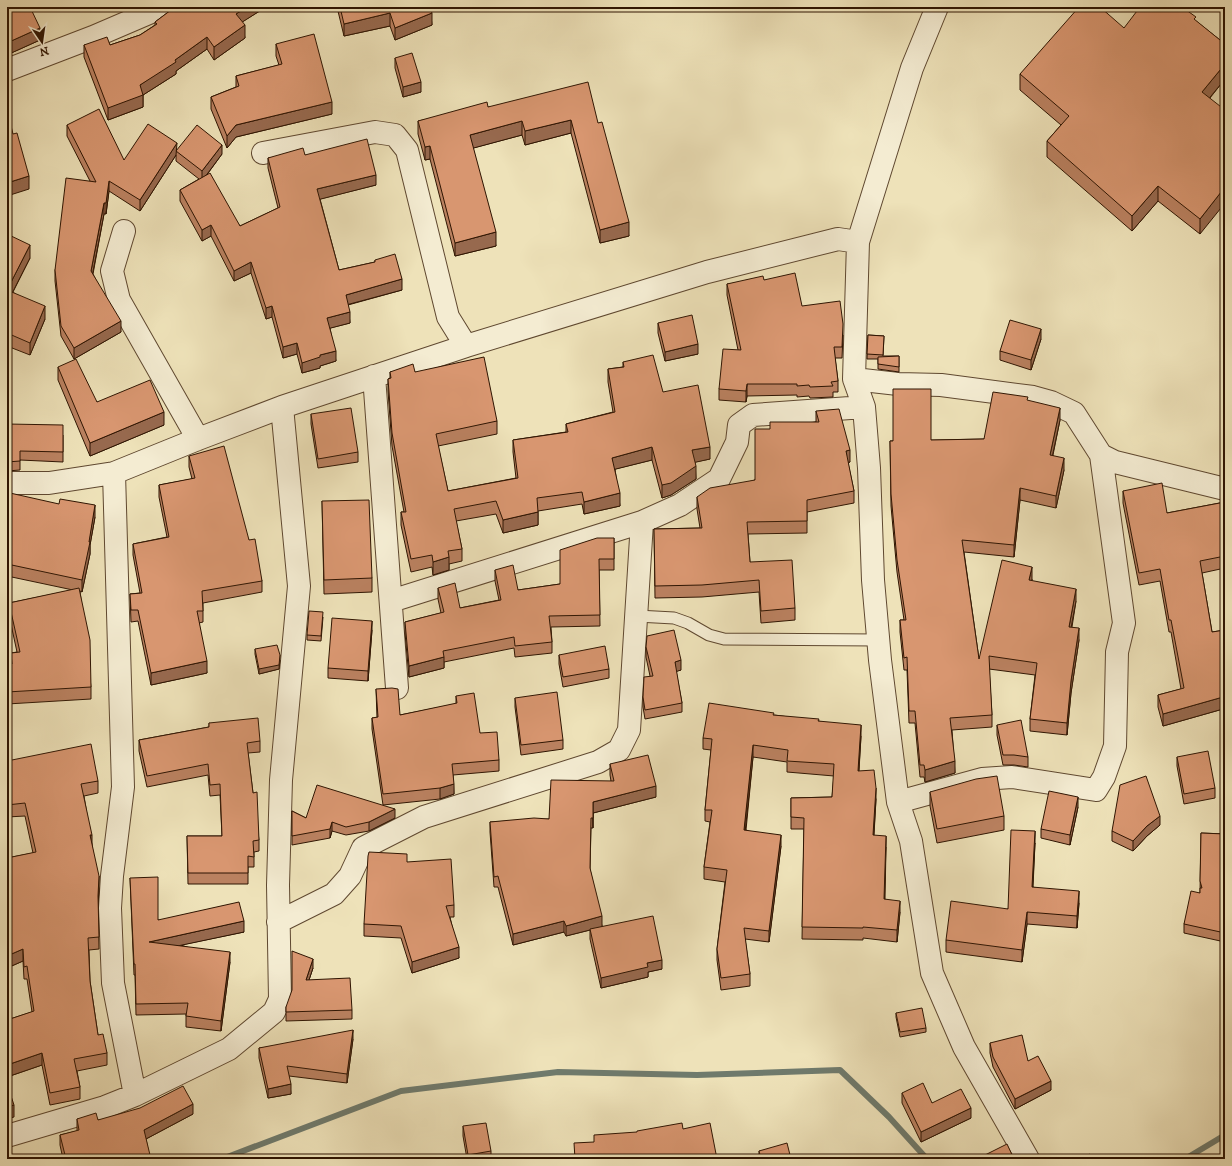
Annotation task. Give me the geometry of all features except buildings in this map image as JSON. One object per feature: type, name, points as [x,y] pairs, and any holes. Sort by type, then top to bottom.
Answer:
[{"type":"street","points":[[937,7],[912,68],[858,242],[854,379],[864,407],[869,468],[873,580],[878,640],[898,802],[911,841],[932,973],[964,1047],[1028,1159]]},
{"type":"street","points":[[7,70],[93,37],[159,8]]},
{"type":"street","points":[[263,153],[375,132],[395,135],[407,150],[448,317],[466,346]]},
{"type":"street","points":[[124,232],[112,270],[120,300],[198,439]]},
{"type":"street","points":[[7,483],[49,483],[114,473],[282,407],[466,346],[707,272],[838,239],[858,242]]},
{"type":"street","points":[[374,376],[397,688]]},
{"type":"street","points":[[854,379],[898,384],[941,385],[1033,397],[1051,402],[1074,413],[1101,455],[1124,623],[1117,652],[1116,746],[1104,777],[1096,790],[1085,790],[1012,776],[982,779],[898,802]]},
{"type":"street","points":[[7,1136],[105,1107],[135,1095],[229,1049],[274,1012],[280,999],[278,885],[281,780],[299,586],[282,407]]},
{"type":"street","points":[[391,601],[642,522],[680,505],[719,478],[737,442],[739,425],[752,415],[864,407]]},
{"type":"street","points":[[1101,455],[1115,462],[1225,490]]},
{"type":"street","points":[[114,473],[124,788],[112,876],[110,908],[113,983],[135,1095]]},
{"type":"street","points":[[278,922],[334,894],[350,876],[363,848],[424,817],[598,762],[619,750],[629,730],[642,522]]},
{"type":"lane","points":[[636,616],[674,618],[688,623],[709,635],[724,639],[878,640]]},
{"type":"waterway","points":[[222,1159],[401,1091],[558,1072],[697,1075],[840,1070],[889,1117],[927,1159]]},
{"type":"waterway","points":[[1185,1159],[1225,1135]]}]
